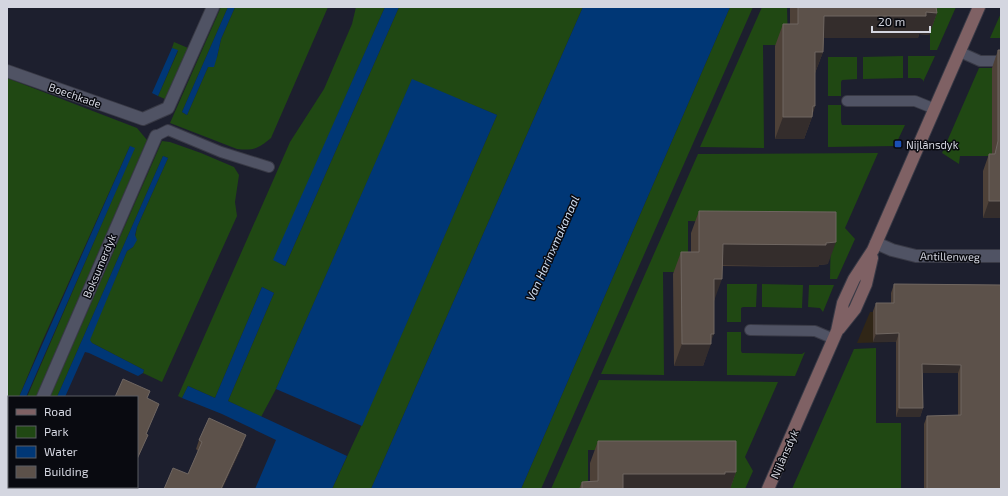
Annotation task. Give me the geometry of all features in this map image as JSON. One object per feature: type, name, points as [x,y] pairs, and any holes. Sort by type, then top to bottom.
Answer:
[{"type":"street","name":"Boechkade","points":[[7,70],[142,119],[168,108],[213,7]]},
{"type":"street","name":"Nijlânsdyk","points":[[768,489],[835,335],[843,303],[854,279],[875,247],[980,7]]},
{"type":"street","name":"Boksumerdyk","points":[[43,396],[156,136]]},
{"type":"street","name":"Antillenweg","points":[[875,247],[916,256],[1001,256]]},
{"type":"lane","points":[[960,52],[980,61],[1001,61]]},
{"type":"lane","points":[[847,101],[915,101],[935,109]]},
{"type":"lane","points":[[156,136],[168,130],[220,152],[269,167]]},
{"type":"lane","points":[[750,330],[815,331],[835,335]]},
{"type":"shaded area","points":[[891,311],[891,342],[857,343],[870,312]]},
{"type":"green space","points":[[221,7],[228,7],[182,112],[187,115],[208,67],[217,57],[221,39],[235,7],[328,7],[271,138],[256,148],[248,150],[237,149],[170,123]]},
{"type":"green space","points":[[356,7],[385,7],[274,260],[285,266],[399,7],[583,7],[371,489],[332,489],[364,420],[497,115],[412,80],[276,389],[261,417],[228,401],[274,293],[262,287],[215,398],[188,386],[182,398],[178,396],[290,142],[324,89],[352,24]]},
{"type":"green space","points":[[730,7],[753,7],[541,489],[521,489]]},
{"type":"green space","points":[[762,7],[787,7],[788,45],[763,45],[764,148],[700,147]]},
{"type":"green space","points":[[930,7],[956,7],[937,50],[930,50]]},
{"type":"green space","points":[[1001,13],[1001,38],[990,38]]},
{"type":"green space","points":[[174,42],[188,48],[165,99],[158,96],[178,51],[172,48]]},
{"type":"green space","points":[[903,56],[903,78],[863,79],[863,57]]},
{"type":"green space","points":[[908,56],[935,56],[923,82],[920,78],[908,78]]},
{"type":"green space","points":[[828,57],[857,57],[857,79],[842,80],[841,96],[828,96]]},
{"type":"green space","points":[[979,68],[992,68],[992,156],[960,156],[959,164],[942,153]]},
{"type":"green space","points":[[7,78],[137,128],[147,140],[36,396],[27,396],[134,149],[130,146],[41,344],[19,396],[8,396],[7,426]]},
{"type":"green space","points":[[828,105],[841,105],[842,125],[905,125],[895,146],[828,147]]},
{"type":"green space","points":[[162,141],[170,142],[201,153],[234,167],[239,175],[235,202],[237,216],[162,382],[143,373],[144,370],[89,340],[127,251],[133,247],[137,227],[168,158],[163,156],[57,396],[50,396]]},
{"type":"green space","points":[[878,153],[845,228],[855,239],[837,279],[830,279],[831,225],[688,221],[688,272],[663,272],[664,375],[601,374],[698,154]]},
{"type":"green space","points":[[727,284],[757,284],[756,307],[741,308],[741,322],[727,322]]},
{"type":"green space","points":[[762,284],[803,285],[802,308],[762,307]]},
{"type":"green space","points":[[809,285],[834,285],[823,312],[820,308],[808,307]]},
{"type":"green space","points":[[727,332],[741,332],[742,353],[802,354],[805,352],[795,376],[727,375]]},
{"type":"green space","points":[[876,348],[876,423],[901,423],[901,489],[792,489],[854,349]]},
{"type":"green space","points":[[599,380],[778,382],[745,457],[753,471],[745,489],[731,489],[731,450],[588,450],[588,489],[551,489]]},
{"type":"water","points":[[228,7],[235,7],[221,39],[214,67],[208,67],[187,115],[182,112]]},
{"type":"water","points":[[385,7],[399,7],[285,266],[273,260]]},
{"type":"water","name":"Van Harinxmakanaal","points":[[583,7],[730,7],[521,489],[371,489]]},
{"type":"water","points":[[172,48],[178,50],[158,96],[152,93]]},
{"type":"water","points":[[412,79],[497,115],[362,426],[276,389]]},
{"type":"water","points":[[130,146],[135,148],[26,396],[19,396]]},
{"type":"water","points":[[163,156],[168,158],[137,227],[135,235],[137,240],[133,247],[127,251],[90,340],[92,343],[144,370],[143,373],[138,376],[85,352],[65,396],[57,396]]},
{"type":"water","points":[[262,287],[274,293],[228,401],[347,456],[332,489],[255,489],[276,440],[222,414],[182,398],[188,386],[215,398]]},
{"type":"building","points":[[798,7],[936,7],[937,13],[926,12],[926,16],[824,16],[823,52],[815,52],[815,106],[813,106],[812,117],[783,117],[783,24],[798,24]]},
{"type":"building","points":[[998,50],[1001,50],[1001,201],[989,201],[989,154],[995,154],[998,141]]},
{"type":"building","points":[[699,211],[836,212],[836,242],[826,243],[826,245],[723,244],[722,279],[714,279],[714,334],[711,334],[711,344],[682,344],[681,252],[699,252]]},
{"type":"building","points":[[894,284],[1001,285],[1001,489],[927,489],[927,416],[961,415],[961,365],[922,364],[923,408],[899,408],[899,333],[876,334],[876,303],[894,303]]},
{"type":"building","points":[[123,379],[150,391],[147,398],[159,404],[146,434],[148,435],[138,457],[138,396],[115,396]]},
{"type":"building","points":[[209,418],[246,435],[221,489],[164,489],[173,468],[188,474],[202,442],[199,440]]},
{"type":"building","points":[[598,441],[736,441],[736,472],[725,472],[725,474],[623,474],[623,489],[582,489],[582,482],[598,481]]},
{"type":"building","points":[[78,488],[124,488],[124,489]]},
{"type":"place","name":"Nijlânsdyk","points":[[898,144]]}]
